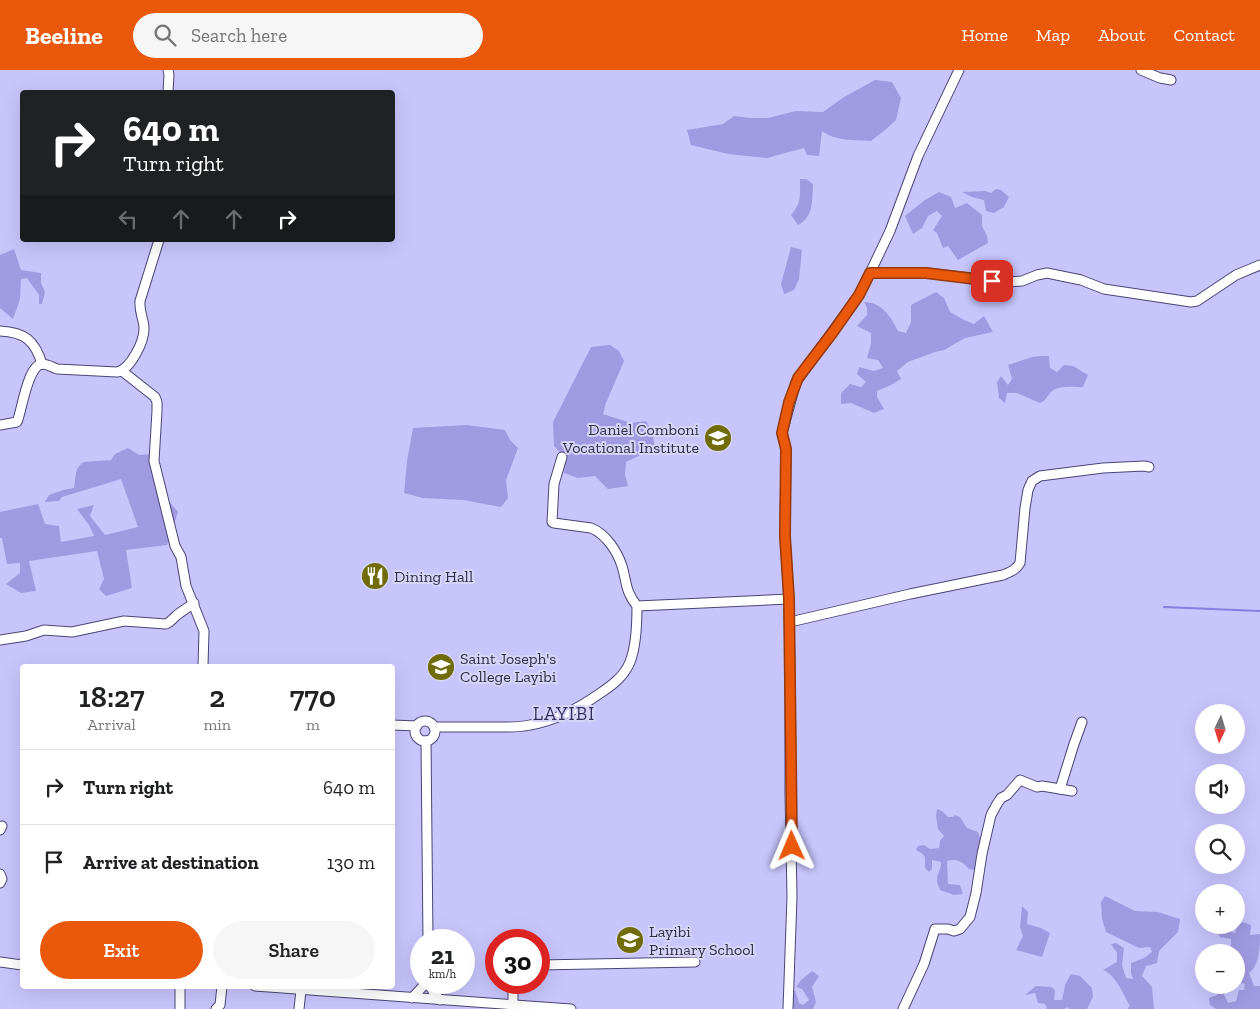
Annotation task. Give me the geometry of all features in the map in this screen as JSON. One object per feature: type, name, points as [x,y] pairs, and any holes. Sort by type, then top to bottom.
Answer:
[{"type":"street","points":[[168,70],[168,90]]},
{"type":"street","points":[[788,1009],[792,898],[790,622],[785,536],[786,449],[782,433],[798,378],[859,295],[890,230],[922,147],[959,70]]},
{"type":"street","points":[[1141,70],[1160,78],[1171,80]]},
{"type":"street","points":[[0,425],[17,422],[31,374],[34,368],[42,364],[57,369],[122,371],[134,357],[144,334],[139,309],[140,301],[158,242]]},
{"type":"street","points":[[870,273],[926,273],[1008,282],[1022,281],[1047,273],[1081,280],[1104,289],[1192,302],[1236,275],[1260,265]]},
{"type":"street","points":[[0,331],[12,332],[32,343],[42,364]]},
{"type":"street","points":[[122,371],[155,397],[157,402],[154,461],[176,546],[181,557],[186,586],[204,631],[203,664]]},
{"type":"street","points":[[434,727],[516,727],[557,717],[584,704],[616,682],[627,668],[634,649],[637,606],[630,598],[622,567],[611,544],[591,528],[552,522],[554,484],[562,457]]},
{"type":"street","points":[[790,622],[1003,575],[1017,568],[1020,563],[1024,508],[1032,481],[1040,476],[1103,468],[1149,467]]},
{"type":"street","points":[[637,606],[789,599]]},
{"type":"street","points":[[0,640],[26,636],[44,630],[72,632],[124,621],[166,624],[194,603]]},
{"type":"street","points":[[395,725],[417,726],[422,722],[429,722],[434,727],[435,733],[432,739],[426,741],[418,738],[416,734],[417,726]]},
{"type":"street","points":[[1060,789],[1082,722]]},
{"type":"street","points":[[426,741],[428,929]]},
{"type":"street","points":[[902,1009],[924,964],[934,929],[954,931],[960,929],[970,917],[990,821],[994,809],[1003,796],[1007,795],[1020,780],[1037,787],[1042,786],[1072,791]]},
{"type":"street","points":[[0,874],[2,879],[0,883]]},
{"type":"street","points":[[0,962],[20,965]]},
{"type":"street","points":[[550,965],[695,962]]},
{"type":"street","points":[[180,989],[180,1009]]},
{"type":"street","points":[[216,1009],[220,1005],[222,989]]},
{"type":"street","points":[[290,989],[572,1009]]},
{"type":"street","points":[[299,1009],[301,990]]},
{"type":"street","points":[[412,998],[416,994]]},
{"type":"street","points":[[435,994],[440,1000]]},
{"type":"street","points":[[513,994],[513,1005]]},
{"type":"shaded area","points":[[875,80],[892,82],[901,98],[896,120],[871,141],[833,137],[822,131],[819,156],[807,155],[804,148],[767,158],[728,154],[691,145],[687,130],[723,124],[734,116],[768,118],[796,111],[823,112],[844,97]]},
{"type":"shaded area","points":[[800,179],[806,179],[813,184],[810,213],[798,225],[791,215],[799,202]]},
{"type":"shaded area","points":[[996,189],[1001,190],[1009,197],[1004,207],[994,213],[986,211],[984,200],[962,192],[985,191],[991,193]]},
{"type":"shaded area","points":[[939,192],[951,197],[955,208],[967,203],[982,215],[982,226],[988,243],[958,260],[948,246],[943,248],[937,233],[933,230],[942,216],[937,211],[928,216],[922,228],[913,234],[905,216],[925,200]]},
{"type":"shaded area","points":[[791,247],[802,250],[799,279],[794,290],[784,294],[781,284]]},
{"type":"shaded area","points":[[14,249],[21,270],[41,273],[41,283],[45,292],[42,304],[39,304],[39,295],[27,278],[21,279],[20,299],[13,319],[0,308],[0,255]]},
{"type":"shaded area","points":[[936,292],[944,298],[950,312],[974,324],[984,316],[993,332],[965,338],[944,350],[908,362],[897,371],[901,379],[877,391],[877,397],[884,409],[874,413],[851,403],[841,404],[841,393],[850,384],[861,387],[866,382],[857,374],[859,367],[874,371],[883,368],[878,360],[867,358],[871,344],[871,333],[857,326],[867,315],[867,308],[864,302],[881,307],[898,331],[906,333],[911,322],[911,305]]},
{"type":"shaded area","points":[[610,345],[619,351],[624,361],[603,414],[631,423],[646,421],[652,431],[655,448],[626,462],[625,475],[628,486],[608,489],[595,476],[578,478],[564,473],[566,458],[554,446],[553,422],[591,347]]},
{"type":"shaded area","points":[[1041,356],[1049,356],[1050,368],[1057,372],[1064,365],[1073,366],[1088,375],[1083,387],[1058,388],[1040,403],[1017,393],[1007,393],[1005,403],[999,398],[997,382],[1001,376],[1008,385],[1012,379],[1008,365]]},
{"type":"shaded area","points":[[467,425],[505,430],[510,440],[518,448],[506,480],[508,498],[501,507],[463,500],[423,498],[404,493],[413,428]]},
{"type":"shaded area","points":[[128,448],[139,455],[152,454],[159,490],[178,512],[167,545],[126,550],[132,588],[106,596],[99,589],[104,579],[97,551],[29,561],[36,591],[21,593],[6,584],[20,573],[20,563],[7,564],[2,538],[0,538],[0,512],[38,504],[45,524],[59,526],[61,542],[94,536],[89,525],[77,509],[94,505],[90,516],[105,535],[138,527],[121,479],[62,497],[59,501],[45,502],[49,495],[74,488],[78,467],[84,462],[111,460],[115,454]]},
{"type":"shaded area","points":[[937,809],[948,817],[955,815],[960,817],[967,828],[978,832],[981,841],[975,870],[969,869],[957,860],[947,861],[948,884],[960,885],[963,894],[954,895],[940,890],[937,879],[941,862],[932,860],[932,869],[929,872],[925,868],[925,857],[916,850],[918,846],[924,845],[930,849],[939,848],[940,841],[944,836],[938,829]]},
{"type":"shaded area","points":[[1105,896],[1135,911],[1158,912],[1180,919],[1178,932],[1159,951],[1157,963],[1146,966],[1142,976],[1152,987],[1154,1009],[1127,1009],[1130,1006],[1119,985],[1108,972],[1103,970],[1117,962],[1117,952],[1111,944],[1116,943],[1124,948],[1122,965],[1126,978],[1133,979],[1131,963],[1144,958],[1152,952],[1150,947],[1139,948],[1106,932],[1102,919],[1101,902]]},
{"type":"shaded area","points":[[1022,906],[1028,912],[1027,924],[1050,933],[1042,957],[1016,950],[1023,936],[1020,927]]},
{"type":"shaded area","points":[[1245,923],[1251,925],[1250,935],[1260,934],[1257,961],[1253,970],[1249,973],[1254,986],[1260,986],[1260,1009],[1216,1009],[1210,1005],[1209,998],[1217,994],[1224,994],[1228,1003],[1236,1001],[1238,994],[1245,994],[1245,944],[1231,944],[1231,939],[1220,937],[1218,934],[1245,934]]},
{"type":"shaded area","points":[[812,971],[819,976],[812,987],[816,1002],[813,1009],[791,1009],[791,991],[795,990],[799,1003],[803,1005],[809,1000],[802,989],[796,987]]},
{"type":"shaded area","points":[[1071,974],[1080,976],[1092,988],[1093,997],[1087,1009],[1069,1009],[1068,1007],[1064,1009],[1046,1009],[1045,1004],[1038,1003],[1035,993],[1025,995],[1036,986],[1051,987],[1055,990],[1054,1000],[1062,1000],[1065,985]]},
{"type":"waterway","points":[[1164,607],[1260,611]]},
{"type":"place","name":"Daniel Comboni Vocational Institute","points":[[718,438]]},
{"type":"place","name":"Dining Hall","points":[[375,576]]},
{"type":"place","name":"Saint Joseph's College Layibi","points":[[441,667]]},
{"type":"place","name":"Layibi Primary School","points":[[630,940]]},
{"type":"district","name":"LAYIBI","points":[[564,713]]},
{"type":"route","points":[[792,846],[789,599],[785,536],[786,449],[782,433],[794,387],[798,378],[859,295],[870,273],[926,273],[992,281]]}]
